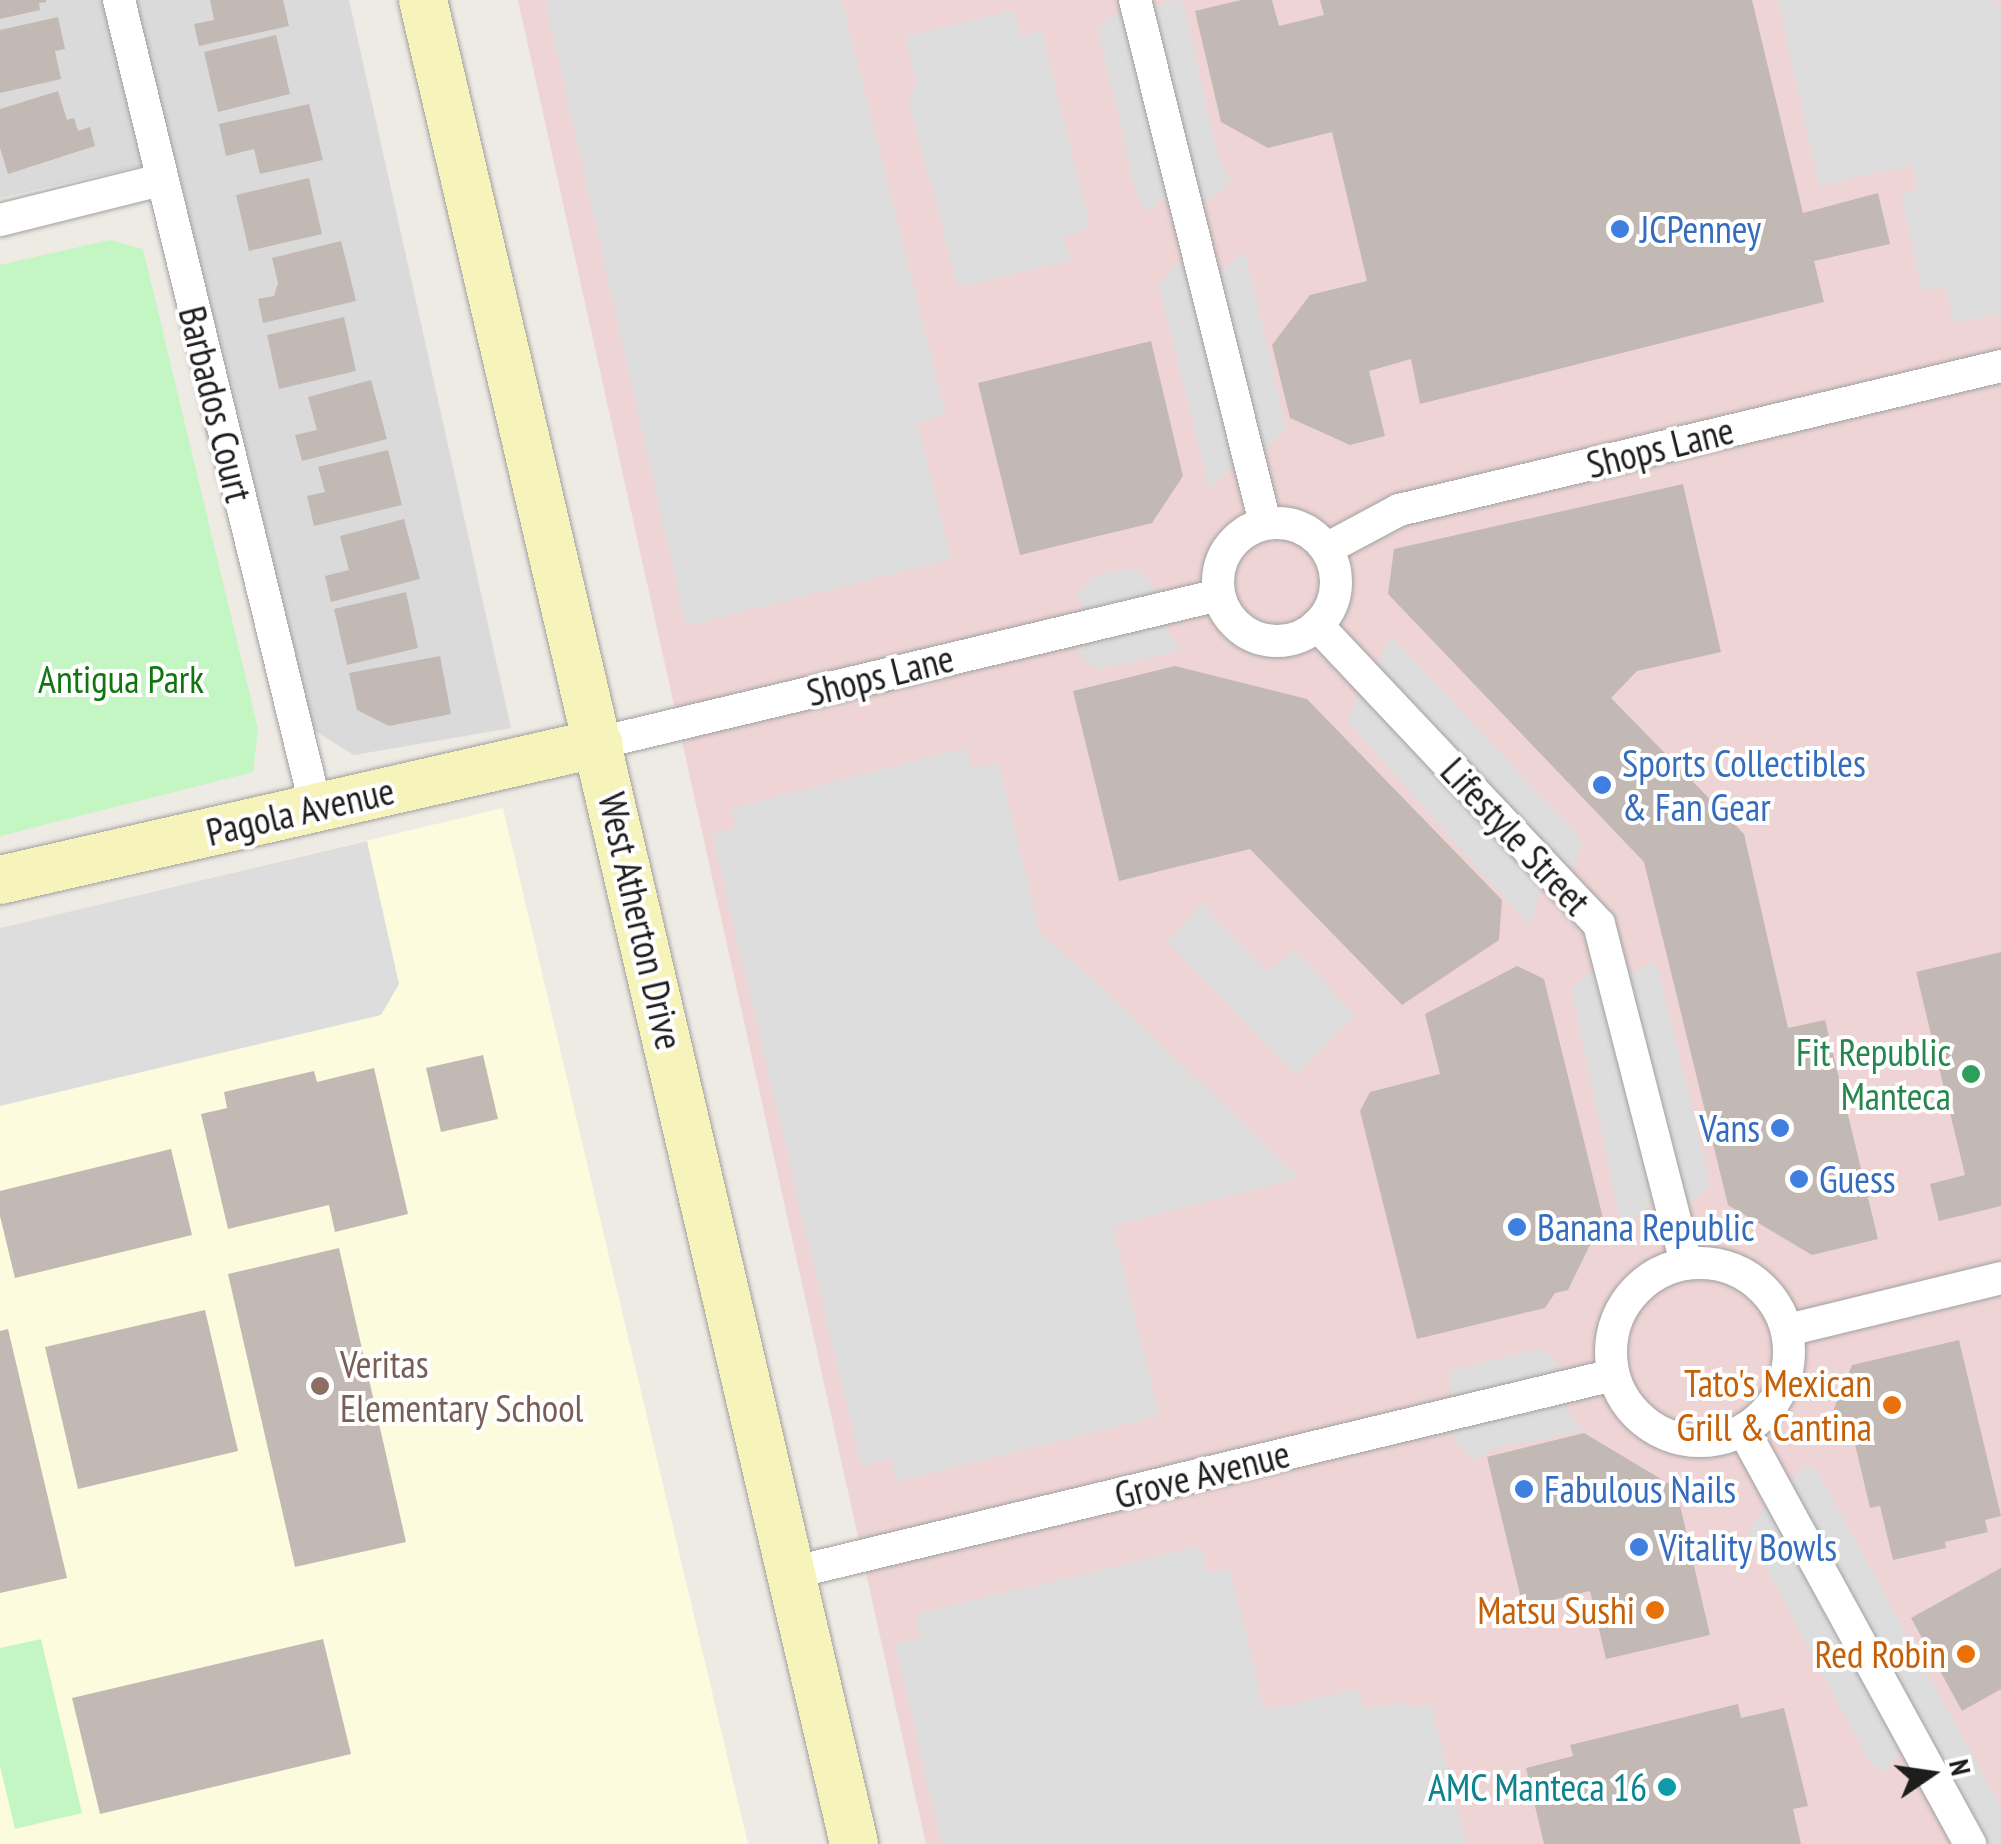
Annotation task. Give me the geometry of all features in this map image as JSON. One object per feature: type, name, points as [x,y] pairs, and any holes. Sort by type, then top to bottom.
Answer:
[{"type":"street","name":"Barbados Court","points":[[119,0],[316,808]]},
{"type":"street","name":"West Atherton Drive","points":[[423,0],[854,1844]]},
{"type":"street","points":[[1135,0],[1265,524]]},
{"type":"street","points":[[0,220],[160,180]]},
{"type":"street","name":"Shops Lane","points":[[1326,549],[1399,510],[2001,366]]},
{"type":"street","points":[[1265,524],[1294,524],[1310,532],[1326,549],[1337,579],[1334,599],[1317,625],[1294,639],[1258,638],[1228,616],[1220,595],[1220,562],[1242,532],[1265,524]]},
{"type":"street","name":"Shops Lane","points":[[599,742],[1220,595]]},
{"type":"street","name":"Lifestyle Street","points":[[1317,625],[1599,924],[1686,1262]]},
{"type":"street","name":"Pagola Avenue","points":[[0,880],[599,742]]},
{"type":"street","points":[[1686,1262],[1725,1264],[1753,1278],[1775,1302],[1788,1330],[1786,1380],[1769,1411],[1744,1430],[1702,1442],[1671,1437],[1649,1426],[1626,1404],[1613,1375],[1614,1326],[1628,1298],[1656,1272],[1686,1262]]},
{"type":"street","points":[[1788,1330],[2001,1278]]},
{"type":"street","name":"Grove Avenue","points":[[791,1574],[1613,1375]]},
{"type":"street","points":[[1744,1430],[1970,1844]]},
{"type":"shaded area","points":[[0,0],[349,0],[511,728],[354,755],[305,725],[175,158],[0,198]]},
{"type":"shaded area","points":[[518,0],[2001,0],[2001,1844],[926,1844]]},
{"type":"shaded area","points":[[545,0],[842,0],[946,414],[917,423],[951,559],[686,626]]},
{"type":"shaded area","points":[[1166,0],[1183,1],[1219,162],[1232,181],[1211,199],[1162,199],[1148,211],[1138,201],[1098,29],[1120,9],[1160,5]]},
{"type":"shaded area","points":[[1778,0],[1993,0],[2001,8],[2001,325],[1998,315],[1953,322],[1945,287],[1922,291],[1901,194],[1917,190],[1912,165],[1819,186]]},
{"type":"shaded area","points":[[1014,10],[1021,36],[1042,31],[1090,228],[1063,236],[1071,261],[958,287],[909,102],[916,83],[906,36]]},
{"type":"shaded area","points":[[1245,251],[1286,428],[1265,451],[1229,470],[1209,489],[1158,284],[1178,263],[1222,270]]},
{"type":"shaded area","points":[[1137,567],[1157,590],[1165,626],[1180,650],[1096,670],[1077,651],[1084,607],[1076,597],[1095,576]]},
{"type":"shaded area","points":[[1392,637],[1582,840],[1575,867],[1541,891],[1530,927],[1348,722],[1357,694]]},
{"type":"shaded area","points":[[966,748],[972,768],[999,764],[1040,934],[1098,983],[1299,1178],[1113,1226],[1159,1416],[896,1482],[891,1459],[861,1466],[712,834],[735,828],[732,808]]},
{"type":"shaded area","name":"Veritas Elementary School","points":[[503,808],[748,1844],[0,1844],[0,928]]},
{"type":"shaded area","points":[[367,841],[399,984],[381,1015],[0,1106],[0,928]]},
{"type":"shaded area","points":[[1202,903],[1267,973],[1294,950],[1355,1015],[1296,1076],[1167,941]]},
{"type":"shaded area","points":[[1652,961],[1658,969],[1711,1186],[1687,1206],[1647,1208],[1622,1229],[1571,988],[1590,971],[1635,973]]},
{"type":"shaded area","points":[[1542,1349],[1563,1370],[1565,1409],[1583,1431],[1492,1449],[1474,1462],[1453,1439],[1449,1377],[1455,1369]]},
{"type":"shaded area","points":[[1808,1465],[1818,1472],[2001,1807],[2001,1844],[1985,1844],[1902,1748],[1884,1773],[1871,1764],[1748,1534],[1764,1508]]},
{"type":"shaded area","points":[[1201,1546],[1207,1573],[1230,1569],[1264,1710],[1360,1689],[1364,1710],[1408,1702],[1409,1708],[1431,1705],[1466,1844],[942,1844],[895,1644],[921,1637],[916,1614]]},
{"type":"green space","name":"Antigua Park","points":[[110,240],[143,249],[258,729],[253,772],[0,836],[0,265]]},
{"type":"green space","points":[[41,1639],[82,1813],[15,1829],[0,1766],[0,1648]]},
{"type":"building","points":[[0,0],[46,2],[39,3],[40,10],[0,19]]},
{"type":"building","points":[[210,0],[283,0],[289,26],[199,46],[194,24],[214,20]]},
{"type":"building","name":"JCPenney","points":[[1241,0],[1272,0],[1279,26],[1324,15],[1320,0],[1752,0],[1803,213],[1878,193],[1890,244],[1814,261],[1824,302],[1420,404],[1411,359],[1369,371],[1385,436],[1350,445],[1290,418],[1272,345],[1310,295],[1367,281],[1332,132],[1268,148],[1221,122],[1195,11]]},
{"type":"building","points":[[58,17],[65,49],[55,51],[61,79],[0,93],[0,30]]},
{"type":"building","points":[[276,35],[290,94],[218,112],[204,52]]},
{"type":"building","points":[[58,91],[67,120],[74,118],[78,131],[90,127],[95,146],[8,174],[0,148],[0,109]]},
{"type":"building","points":[[309,104],[323,160],[260,174],[254,149],[226,156],[219,124]]},
{"type":"building","points":[[309,178],[322,234],[249,251],[236,195]]},
{"type":"building","points":[[341,241],[356,301],[263,323],[258,299],[274,296],[278,283],[272,258]]},
{"type":"building","points":[[344,317],[356,371],[279,389],[267,335]]},
{"type":"building","points":[[1151,341],[1183,476],[1152,523],[1020,555],[978,383]]},
{"type":"building","points":[[371,380],[387,439],[302,461],[295,435],[317,430],[308,397]]},
{"type":"building","points":[[388,450],[402,505],[314,526],[307,496],[325,492],[318,467]]},
{"type":"building","points":[[1683,484],[1721,652],[1637,671],[1611,698],[1744,834],[1788,1028],[1825,1020],[1878,1239],[1812,1255],[1728,1205],[1644,862],[1388,594],[1394,549]]},
{"type":"building","points":[[404,519],[420,579],[331,602],[325,576],[349,570],[340,536]]},
{"type":"building","points":[[406,592],[418,648],[347,665],[334,609]]},
{"type":"building","points":[[440,656],[451,714],[389,726],[357,710],[349,673]]},
{"type":"building","points":[[1175,666],[1307,699],[1502,900],[1499,940],[1402,1005],[1250,849],[1119,881],[1073,691]]},
{"type":"building","name":"Fit Republic Manteca","points":[[2001,952],[2001,1206],[1939,1221],[1930,1184],[1965,1175],[1916,972]]},
{"type":"building","points":[[1517,966],[1544,979],[1603,1218],[1568,1290],[1555,1293],[1545,1308],[1417,1339],[1360,1111],[1370,1092],[1440,1074],[1425,1014]]},
{"type":"building","points":[[483,1055],[498,1119],[441,1132],[426,1068]]},
{"type":"building","points":[[374,1068],[408,1214],[335,1232],[329,1205],[228,1229],[201,1114],[227,1108],[224,1092],[314,1071],[317,1082]]},
{"type":"building","points":[[171,1149],[192,1235],[15,1278],[0,1216],[0,1191]]},
{"type":"building","points":[[339,1248],[406,1542],[295,1567],[228,1274]]},
{"type":"building","points":[[205,1310],[238,1451],[78,1489],[45,1347]]},
{"type":"building","points":[[8,1329],[67,1578],[0,1593],[0,1331]]},
{"type":"building","points":[[1959,1340],[2001,1516],[1985,1520],[1988,1532],[1945,1542],[1946,1548],[1893,1560],[1880,1506],[1870,1508],[1851,1427],[1837,1430],[1833,1411],[1852,1365]]},
{"type":"building","points":[[1584,1433],[1676,1488],[1710,1635],[1606,1659],[1590,1591],[1523,1607],[1487,1457]]},
{"type":"building","name":"Red Robin","points":[[2001,1568],[2001,1689],[1962,1711],[1911,1618]]},
{"type":"building","points":[[323,1639],[351,1754],[100,1814],[72,1698]]},
{"type":"building","name":"AMC Manteca 16","points":[[1738,1704],[1741,1718],[1784,1708],[1808,1806],[1793,1809],[1801,1844],[1544,1844],[1526,1768],[1573,1756],[1570,1745]]},
{"type":"place","name":"JCPenney","points":[[1620,229]]},
{"type":"place","name":"Sports Collectibles & Fan Gear","points":[[1602,785]]},
{"type":"place","name":"Fit Republic Manteca","points":[[1971,1074]]},
{"type":"place","name":"Vans","points":[[1780,1128]]},
{"type":"place","name":"Guess","points":[[1799,1179]]},
{"type":"place","name":"Banana Republic","points":[[1517,1227]]},
{"type":"place","name":"Veritas Elementary School","points":[[320,1386]]},
{"type":"place","name":"Tato's Mexican Grill & Cantina","points":[[1892,1405]]},
{"type":"place","name":"Fabulous Nails","points":[[1524,1489]]},
{"type":"place","name":"Vitality Bowls","points":[[1639,1547]]},
{"type":"place","name":"Matsu Sushi","points":[[1655,1610]]},
{"type":"place","name":"Red Robin","points":[[1966,1654]]},
{"type":"place","name":"AMC Manteca 16","points":[[1667,1787]]}]
